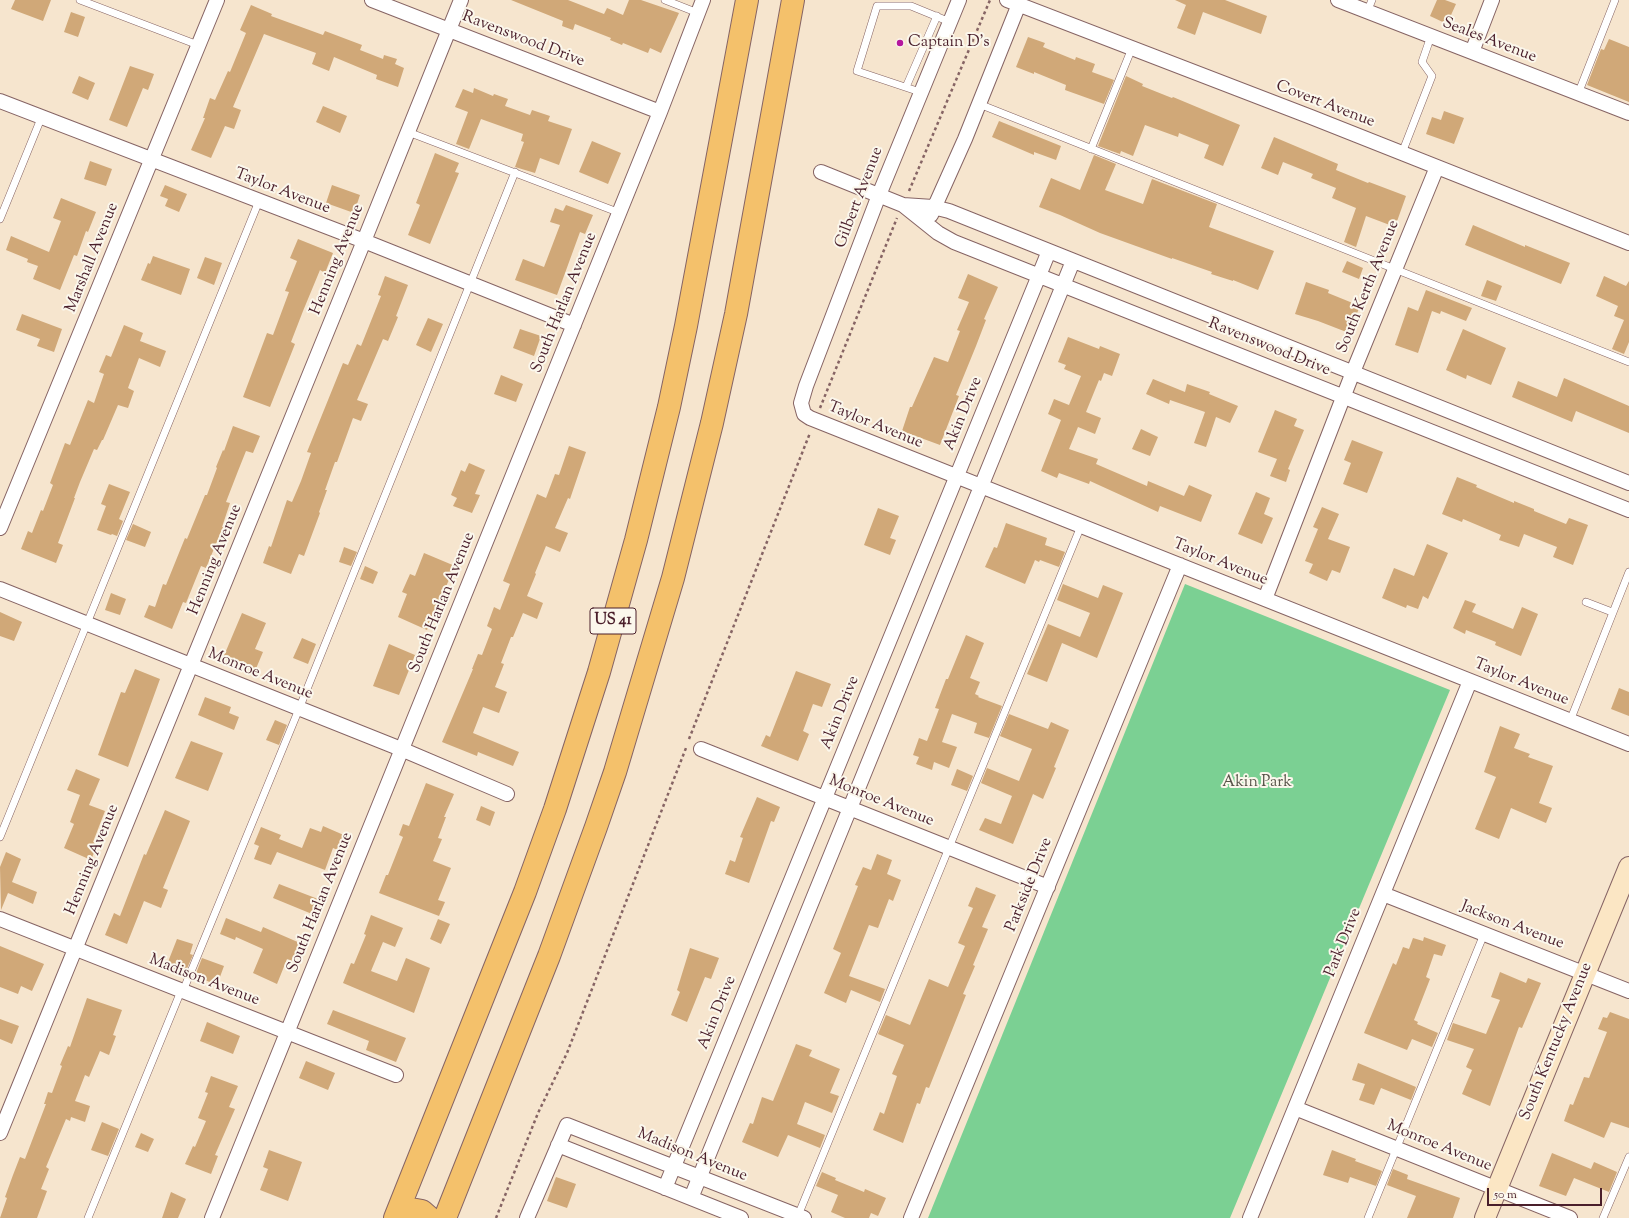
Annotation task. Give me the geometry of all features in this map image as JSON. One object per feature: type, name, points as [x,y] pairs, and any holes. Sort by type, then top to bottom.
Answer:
[{"type":"highway","name":"US 41","points":[[395,1218],[525,892],[599,672],[636,540],[670,400],[689,310],[747,0]]},
{"type":"highway","name":"US 41","points":[[445,1218],[549,956],[596,827],[617,764],[673,578],[712,423],[736,314],[793,0]]},
{"type":"highway","points":[[398,1218],[411,1208],[422,1211],[430,1218]]},
{"type":"street","name":"Marshall Avenue","points":[[0,528],[216,0]]},
{"type":"street","name":"Ravenswood Drive","points":[[372,0],[660,112]]},
{"type":"street","name":"Henning Avenue","points":[[0,1133],[461,0]]},
{"type":"street","name":"Gilbert Avenue","points":[[802,410],[802,399],[806,386],[920,92],[943,19],[959,0]]},
{"type":"street","name":"Seales Avenue","points":[[1338,0],[1369,6],[1431,36],[1629,113]]},
{"type":"street","points":[[1472,52],[1492,0]]},
{"type":"street","points":[[927,224],[965,138],[1019,2]]},
{"type":"street","name":"Covert Avenue","points":[[1019,2],[1132,48],[1629,243]]},
{"type":"street","name":"South Harlan Avenue","points":[[212,1218],[401,749],[620,213],[701,6]]},
{"type":"street","name":"Taylor Avenue","points":[[0,101],[364,241],[574,325]]},
{"type":"street","name":"South Kerth Avenue","points":[[1264,599],[1353,372],[1396,270],[1436,167]]},
{"type":"street","name":"Ravenswood Drive","points":[[821,172],[903,205],[948,239],[1629,510]]},
{"type":"street","name":"Ravenswood Drive","points":[[903,205],[934,207],[949,211],[1629,483]]},
{"type":"street","name":"Akin Drive","points":[[664,1188],[1049,251]]},
{"type":"street","points":[[691,1198],[1073,261]]},
{"type":"street","name":"Taylor Avenue","points":[[802,410],[804,414],[810,418],[1629,744]]},
{"type":"street","name":"Parkside Drive","points":[[911,1218],[1180,566]]},
{"type":"street","name":"Monroe Avenue","points":[[0,590],[401,749],[507,794]]},
{"type":"street","name":"Park Drive","points":[[1250,1218],[1470,681]]},
{"type":"street","name":"Monroe Avenue","points":[[701,749],[1048,887]]},
{"type":"street","name":"South Kentucky Avenue","points":[[1485,1218],[1629,866]]},
{"type":"street","name":"Jackson Avenue","points":[[1383,894],[1629,991]]},
{"type":"street","name":"Madison Avenue","points":[[0,919],[396,1075]]},
{"type":"street","name":"Monroe Avenue","points":[[1295,1108],[1570,1218]]},
{"type":"street","name":"Madison Avenue","points":[[558,1145],[567,1125],[800,1217]]},
{"type":"street","points":[[527,1218],[558,1145],[741,1218]]},
{"type":"lane","points":[[80,0],[198,45]]},
{"type":"lane","points":[[665,0],[701,6]]},
{"type":"lane","points":[[1578,94],[1615,0]]},
{"type":"lane","points":[[906,87],[943,19],[912,3],[877,6],[857,71],[920,92]]},
{"type":"lane","points":[[1402,153],[1432,76],[1422,62],[1431,36]]},
{"type":"lane","points":[[1091,149],[1132,48]]},
{"type":"lane","points":[[979,104],[1629,362]]},
{"type":"lane","points":[[0,219],[42,116]]},
{"type":"lane","points":[[408,132],[620,213]]},
{"type":"lane","points":[[88,1218],[299,709],[514,172]]},
{"type":"lane","points":[[0,837],[88,625],[259,201]]},
{"type":"lane","points":[[800,1217],[1081,526]]},
{"type":"lane","points":[[1570,720],[1629,572]]},
{"type":"lane","points":[[1586,602],[1612,612]]},
{"type":"lane","points":[[1368,1218],[1484,934]]},
{"type":"lane","points":[[1603,1218],[1629,1156]]},
{"type":"path","points":[[820,407],[903,205],[990,0]]},
{"type":"path","points":[[496,1218],[538,1113],[567,1053],[809,435]]},
{"type":"green space","name":"Akin Park","points":[[1185,584],[1450,690],[1230,1218],[928,1218]]},
{"type":"building","points":[[15,0],[51,0],[43,21],[11,9]]},
{"type":"building","points":[[511,0],[568,0],[604,14],[607,8],[623,15],[629,0],[641,0],[679,13],[661,53],[650,48],[648,53],[623,43],[622,45],[610,40],[611,38],[575,24],[573,30],[562,26],[563,21]]},
{"type":"building","points":[[1175,0],[1225,0],[1267,16],[1261,34],[1203,12],[1195,35],[1177,28],[1186,5]]},
{"type":"building","points":[[1437,0],[1445,0],[1456,4],[1447,24],[1430,16]]},
{"type":"building","points":[[251,5],[272,14],[271,16],[323,35],[325,31],[362,45],[360,50],[383,59],[384,55],[397,59],[395,64],[404,68],[398,87],[376,79],[377,75],[334,57],[329,71],[312,64],[316,53],[264,34],[233,107],[241,110],[234,129],[225,126],[211,158],[191,150],[205,118],[203,118],[210,98],[215,100],[228,71],[230,72],[246,33],[240,30]]},
{"type":"building","points":[[71,12],[85,17],[78,37],[64,32]]},
{"type":"building","points":[[1028,37],[1045,43],[1043,47],[1075,60],[1076,57],[1095,64],[1092,72],[1114,80],[1104,104],[1065,90],[1066,85],[1034,72],[1034,74],[1016,67]]},
{"type":"building","points":[[1609,39],[1629,47],[1629,102],[1587,85],[1601,49],[1604,50]]},
{"type":"building","points":[[130,66],[154,74],[148,90],[143,88],[127,127],[109,120]]},
{"type":"building","points":[[79,76],[95,83],[88,100],[72,93]]},
{"type":"building","points":[[1126,76],[1143,84],[1142,86],[1172,98],[1173,97],[1240,125],[1223,166],[1204,158],[1209,145],[1179,133],[1178,137],[1145,125],[1133,156],[1121,151],[1120,154],[1098,146]]},
{"type":"building","points":[[474,88],[493,96],[494,94],[508,99],[505,106],[530,115],[532,110],[550,116],[548,121],[572,129],[559,165],[540,158],[535,173],[515,167],[524,142],[521,141],[523,134],[481,119],[469,149],[456,144],[468,112],[455,107],[463,89],[473,93]]},
{"type":"building","points":[[323,106],[347,116],[340,133],[316,122]]},
{"type":"building","points":[[1444,111],[1464,118],[1454,144],[1426,134],[1432,117],[1441,120]]},
{"type":"building","points":[[999,121],[1061,146],[1056,160],[1034,152],[1034,155],[992,137]]},
{"type":"building","points":[[1274,137],[1338,164],[1336,170],[1406,196],[1395,227],[1366,216],[1356,247],[1344,242],[1356,208],[1332,198],[1336,188],[1311,178],[1313,174],[1283,162],[1278,175],[1261,168]]},
{"type":"building","points":[[592,141],[621,153],[608,184],[579,172]]},
{"type":"building","points":[[435,153],[459,163],[455,172],[459,173],[430,244],[408,235],[420,205],[416,203]]},
{"type":"building","points":[[1094,155],[1116,164],[1105,190],[1143,204],[1152,179],[1217,204],[1209,227],[1274,251],[1258,290],[1233,280],[1211,274],[1212,272],[1100,233],[1039,207],[1051,178],[1080,190]]},
{"type":"building","points":[[90,161],[112,169],[106,186],[84,179]]},
{"type":"building","points":[[165,185],[187,194],[179,212],[165,206],[168,199],[160,196]]},
{"type":"building","points":[[332,185],[360,195],[354,213],[326,203]]},
{"type":"building","points":[[61,198],[96,212],[88,232],[86,231],[77,256],[74,255],[60,290],[33,279],[38,266],[27,262],[28,259],[6,250],[11,236],[49,252],[61,221],[53,218]]},
{"type":"building","points":[[566,205],[593,215],[585,234],[580,232],[557,295],[515,280],[523,259],[544,267],[560,225],[550,222],[555,208],[563,211]]},
{"type":"building","points":[[1473,225],[1525,247],[1525,245],[1570,263],[1561,284],[1465,245]]},
{"type":"building","points":[[298,239],[333,253],[325,273],[320,270],[303,311],[291,342],[295,344],[270,407],[243,397],[267,333],[273,335],[289,292],[285,291],[297,261],[290,258]]},
{"type":"building","points":[[153,256],[190,269],[181,295],[141,280],[148,263],[150,264]]},
{"type":"building","points":[[205,257],[222,263],[214,285],[197,278]]},
{"type":"building","points":[[1347,261],[1363,268],[1359,279],[1342,272]]},
{"type":"building","points":[[968,274],[998,287],[984,319],[986,320],[956,395],[959,396],[940,445],[902,431],[910,407],[912,407],[934,357],[948,362],[960,331],[957,330],[969,302],[958,298]]},
{"type":"building","points":[[385,276],[408,285],[396,316],[398,317],[388,341],[383,339],[357,400],[368,404],[361,421],[353,418],[325,490],[327,490],[319,512],[320,513],[304,556],[299,554],[291,574],[263,563],[269,546],[271,547],[287,500],[292,502],[301,481],[311,453],[307,452],[343,363],[348,365],[357,344],[361,346],[381,296],[378,295]]},
{"type":"building","points":[[1604,276],[1626,286],[1629,281],[1629,342],[1624,354],[1612,349],[1624,320],[1614,316],[1618,306],[1596,296]]},
{"type":"building","points":[[1487,280],[1502,286],[1496,301],[1481,296]]},
{"type":"building","points":[[1306,282],[1329,290],[1328,293],[1360,306],[1349,333],[1295,314]]},
{"type":"building","points":[[1426,290],[1472,308],[1466,321],[1441,311],[1440,314],[1432,311],[1418,353],[1395,345],[1408,307],[1418,311]]},
{"type":"building","points":[[22,314],[62,329],[54,352],[37,346],[40,339],[16,330]]},
{"type":"building","points":[[428,318],[443,324],[431,352],[416,345]]},
{"type":"building","points":[[124,325],[143,333],[140,341],[166,351],[160,367],[139,358],[128,388],[134,391],[128,408],[118,405],[103,440],[97,450],[94,449],[80,482],[58,543],[63,545],[56,563],[21,549],[28,531],[32,533],[41,510],[43,511],[53,485],[50,483],[65,443],[70,445],[88,400],[94,403],[104,374],[99,372],[106,355],[111,357]]},
{"type":"building","points":[[520,329],[541,336],[534,356],[513,348]]},
{"type":"building","points":[[1463,329],[1506,348],[1491,385],[1467,375],[1466,379],[1446,370]]},
{"type":"building","points":[[1068,337],[1099,349],[1100,346],[1120,354],[1112,376],[1104,373],[1101,381],[1099,380],[1086,412],[1101,418],[1095,434],[1078,427],[1069,449],[1098,459],[1096,464],[1147,486],[1148,481],[1184,496],[1189,485],[1212,495],[1201,522],[1160,506],[1158,512],[1090,481],[1089,484],[1059,473],[1057,478],[1041,471],[1061,420],[1048,414],[1054,399],[1069,405],[1081,376],[1064,369],[1066,365],[1058,362]]},
{"type":"building","points":[[501,375],[523,384],[516,402],[494,394]]},
{"type":"building","points":[[1564,378],[1629,406],[1629,433],[1576,411],[1572,422],[1512,397],[1518,381],[1557,397]]},
{"type":"building","points":[[1153,379],[1185,392],[1187,384],[1210,392],[1209,394],[1238,406],[1230,423],[1216,417],[1206,447],[1194,443],[1205,412],[1170,400],[1169,404],[1146,394]]},
{"type":"building","points":[[1275,410],[1297,419],[1294,426],[1304,430],[1288,469],[1290,470],[1286,482],[1270,476],[1277,459],[1258,452]]},
{"type":"building","points":[[233,426],[260,436],[253,453],[246,451],[226,502],[230,503],[223,527],[206,568],[201,566],[186,603],[183,602],[172,629],[144,617],[149,605],[155,607],[163,584],[166,585],[185,538],[187,539],[205,495],[207,495],[217,468],[216,467],[223,450],[224,451]]},
{"type":"building","points":[[1141,429],[1158,437],[1150,456],[1132,449]]},
{"type":"building","points":[[1352,440],[1383,452],[1367,493],[1343,484],[1351,463],[1344,460]]},
{"type":"building","points":[[569,446],[586,452],[570,499],[568,498],[555,528],[568,533],[560,552],[546,546],[535,573],[536,574],[527,596],[543,603],[537,619],[523,613],[513,637],[511,637],[501,663],[504,664],[495,687],[507,692],[499,713],[483,707],[473,733],[519,752],[513,766],[478,752],[477,756],[442,742],[478,654],[482,655],[492,629],[487,626],[494,607],[500,610],[510,584],[503,581],[537,494],[546,498],[555,474],[559,475]]},
{"type":"building","points":[[469,463],[485,470],[475,494],[480,495],[472,513],[453,506],[457,498],[451,495],[461,470],[465,472]]},
{"type":"building","points":[[1457,477],[1477,485],[1476,487],[1514,503],[1514,501],[1534,509],[1534,511],[1566,524],[1569,518],[1588,525],[1573,565],[1553,557],[1557,547],[1524,534],[1519,547],[1499,540],[1501,535],[1463,519],[1462,522],[1442,514]]},
{"type":"building","points":[[109,484],[130,492],[119,519],[123,521],[117,536],[97,530],[106,506],[101,504]]},
{"type":"building","points":[[1256,492],[1270,498],[1264,514],[1273,518],[1262,544],[1238,534]]},
{"type":"building","points":[[1322,507],[1339,514],[1328,539],[1350,547],[1340,573],[1332,570],[1327,581],[1309,573],[1313,564],[1305,561],[1318,529],[1313,527]]},
{"type":"building","points":[[878,508],[899,516],[890,538],[896,540],[890,555],[864,545]]},
{"type":"building","points":[[1006,523],[1047,538],[1045,545],[1065,552],[1059,567],[1040,560],[1039,562],[1035,560],[1025,584],[985,567],[994,547],[997,548]]},
{"type":"building","points":[[133,524],[151,532],[145,547],[126,540]]},
{"type":"building","points":[[1427,544],[1448,553],[1428,599],[1423,596],[1418,609],[1407,605],[1406,608],[1382,598],[1394,568],[1414,576]]},
{"type":"building","points":[[344,547],[357,552],[351,566],[339,562]]},
{"type":"building","points":[[424,553],[455,566],[427,630],[398,617],[407,594],[402,592],[410,574],[415,576]]},
{"type":"building","points":[[365,566],[378,572],[373,584],[360,579]]},
{"type":"building","points":[[1063,584],[1098,598],[1103,585],[1123,593],[1097,658],[1062,643],[1047,682],[1027,674],[1048,624],[1080,637],[1090,613],[1057,600]]},
{"type":"building","points":[[111,593],[126,599],[120,615],[105,610]]},
{"type":"building","points":[[1465,600],[1476,604],[1472,612],[1513,629],[1522,607],[1538,614],[1521,656],[1495,645],[1496,642],[1466,630],[1465,634],[1453,628]]},
{"type":"building","points":[[0,612],[22,622],[14,641],[0,636]]},
{"type":"building","points":[[242,613],[266,623],[255,649],[263,652],[255,671],[223,658]]},
{"type":"building","points":[[966,635],[984,643],[970,678],[980,682],[975,694],[979,696],[978,697],[1002,706],[989,738],[974,733],[977,723],[952,714],[942,742],[957,747],[949,768],[934,762],[932,770],[916,764],[919,757],[913,755],[919,738],[927,741],[939,709],[935,708],[946,679],[948,679]]},
{"type":"building","points":[[302,638],[316,644],[308,664],[293,658]]},
{"type":"building","points":[[389,644],[415,655],[399,695],[373,686]]},
{"type":"building","points":[[135,669],[160,679],[128,767],[98,755],[121,692],[125,693]]},
{"type":"building","points":[[796,671],[831,684],[822,707],[813,704],[803,731],[809,734],[798,761],[761,746],[766,735],[770,737]]},
{"type":"building","points":[[1619,688],[1629,692],[1629,716],[1611,709]]},
{"type":"building","points":[[205,697],[231,707],[229,713],[239,717],[234,730],[198,715]]},
{"type":"building","points":[[1009,714],[1048,729],[1051,722],[1069,730],[1054,767],[1056,768],[1043,799],[1033,794],[1013,844],[979,830],[985,818],[1001,824],[1012,796],[981,783],[987,768],[1019,781],[1032,749],[1000,736]]},
{"type":"building","points":[[275,720],[287,725],[279,745],[266,740]]},
{"type":"building","points":[[1500,726],[1520,734],[1514,748],[1530,754],[1528,757],[1553,766],[1539,803],[1552,808],[1546,823],[1511,808],[1499,839],[1475,829],[1496,777],[1484,772]]},
{"type":"building","points":[[191,741],[223,753],[208,791],[175,778]]},
{"type":"building","points":[[76,769],[100,779],[89,805],[105,811],[93,842],[98,843],[91,860],[64,848],[74,824],[70,822],[80,795],[67,790]]},
{"type":"building","points":[[957,769],[973,776],[967,791],[951,785]]},
{"type":"building","points":[[426,783],[454,794],[444,817],[446,817],[438,838],[442,839],[433,861],[451,868],[438,900],[445,902],[439,916],[379,893],[403,837],[399,835],[403,824],[409,826]]},
{"type":"building","points":[[757,797],[780,807],[774,822],[771,821],[749,883],[725,874],[730,860],[735,862],[743,838],[740,837]]},
{"type":"building","points":[[481,806],[495,812],[490,826],[476,820]]},
{"type":"building","points":[[165,810],[190,821],[163,888],[168,890],[161,908],[144,901],[127,944],[105,935],[114,913],[120,916],[144,854],[146,855]]},
{"type":"building","points":[[323,826],[346,836],[340,851],[333,848],[325,870],[277,852],[271,865],[254,859],[259,846],[254,844],[261,827],[281,835],[279,839],[302,848],[310,828],[321,832]]},
{"type":"building","points":[[6,852],[21,859],[12,882],[37,892],[33,904],[8,893],[1,910],[0,867]]},
{"type":"building","points":[[877,854],[892,860],[887,874],[901,880],[893,901],[889,899],[878,928],[869,925],[849,976],[885,989],[880,1002],[851,990],[846,1003],[824,993],[841,953],[833,949],[858,886],[855,885],[863,867],[871,870]]},
{"type":"building","points":[[279,884],[318,899],[312,914],[273,898]]},
{"type":"building","points":[[976,887],[996,895],[982,927],[988,929],[963,994],[966,995],[929,1088],[926,1087],[920,1104],[917,1103],[903,1143],[873,1130],[880,1112],[884,1114],[897,1076],[892,1074],[904,1045],[878,1034],[886,1015],[910,1025],[929,979],[948,987],[965,946],[958,943],[973,908],[968,906]]},
{"type":"building","points":[[371,915],[403,928],[395,947],[383,942],[371,971],[397,981],[406,958],[430,968],[414,1013],[343,983],[351,963],[354,964],[366,935],[364,934]]},
{"type":"building","points":[[226,918],[261,932],[263,927],[300,943],[293,961],[287,959],[277,984],[253,973],[263,949],[236,937],[235,940],[220,934]]},
{"type":"building","points":[[438,919],[450,924],[441,944],[430,939]]},
{"type":"building","points":[[1424,937],[1446,945],[1442,956],[1434,954],[1426,977],[1430,979],[1414,1020],[1418,1022],[1417,1024],[1438,1033],[1432,1047],[1412,1039],[1407,1050],[1364,1033],[1393,963],[1396,965],[1403,947],[1409,949],[1413,938],[1423,941]]},
{"type":"building","points":[[177,939],[193,944],[190,954],[193,955],[185,973],[166,967]]},
{"type":"building","points":[[0,946],[44,964],[32,991],[21,986],[18,994],[0,987]]},
{"type":"building","points":[[690,948],[719,958],[711,979],[705,977],[687,1022],[671,1015],[680,992],[677,990]]},
{"type":"building","points":[[202,958],[224,966],[217,985],[195,976]]},
{"type":"building","points":[[1500,972],[1526,983],[1528,978],[1541,983],[1522,1028],[1519,1027],[1490,1106],[1462,1094],[1472,1070],[1466,1067],[1474,1049],[1447,1040],[1453,1023],[1486,1034],[1500,1000],[1491,997]]},
{"type":"building","points":[[87,998],[122,1010],[113,1035],[116,1036],[109,1055],[100,1051],[89,1077],[85,1075],[75,1101],[90,1106],[85,1122],[71,1117],[70,1121],[66,1119],[46,1167],[49,1169],[41,1189],[47,1191],[37,1218],[0,1218],[7,1198],[5,1197],[20,1157],[25,1159],[46,1104],[44,1104],[48,1092],[52,1093],[62,1066],[60,1065],[68,1046],[70,1047]]},
{"type":"building","points":[[333,1010],[406,1038],[396,1062],[366,1050],[369,1041],[327,1024]]},
{"type":"building","points":[[1610,1012],[1629,1019],[1629,1128],[1611,1122],[1604,1138],[1564,1121],[1570,1104],[1573,1105],[1584,1077],[1589,1078],[1607,1032],[1598,1029],[1603,1017],[1607,1018]]},
{"type":"building","points":[[0,1019],[19,1026],[12,1044],[0,1039]]},
{"type":"building","points":[[207,1022],[240,1036],[233,1054],[200,1041]]},
{"type":"building","points":[[796,1044],[812,1050],[809,1056],[840,1069],[830,1093],[839,1096],[832,1113],[805,1102],[797,1124],[825,1135],[820,1148],[788,1135],[778,1157],[742,1142],[750,1123],[753,1124],[762,1097],[773,1101]]},
{"type":"building","points":[[306,1061],[335,1073],[328,1090],[299,1078]]},
{"type":"building","points":[[1358,1063],[1416,1087],[1411,1100],[1381,1088],[1374,1105],[1359,1100],[1365,1084],[1352,1080]]},
{"type":"building","points":[[211,1076],[238,1086],[229,1107],[235,1109],[215,1155],[218,1156],[211,1174],[185,1164],[193,1146],[195,1147],[206,1121],[198,1118],[208,1093],[205,1092]]},
{"type":"building","points":[[102,1122],[119,1129],[108,1156],[91,1150]]},
{"type":"building","points":[[141,1133],[154,1139],[148,1152],[135,1147]]},
{"type":"building","points":[[269,1150],[302,1162],[288,1201],[260,1190],[268,1169],[263,1167]]},
{"type":"building","points":[[1332,1150],[1356,1159],[1355,1161],[1382,1171],[1376,1186],[1350,1177],[1348,1183],[1323,1175]]},
{"type":"building","points":[[1552,1153],[1591,1169],[1594,1162],[1617,1172],[1609,1192],[1574,1178],[1566,1196],[1539,1186]]},
{"type":"building","points":[[1393,1169],[1408,1175],[1407,1179],[1460,1198],[1453,1218],[1407,1218],[1416,1196],[1387,1185]]},
{"type":"building","points":[[822,1172],[836,1178],[835,1180],[864,1192],[865,1189],[886,1198],[878,1216],[871,1213],[869,1218],[845,1218],[831,1212],[838,1195],[816,1186]]},
{"type":"building","points":[[556,1177],[576,1184],[567,1208],[547,1201]]},
{"type":"building","points":[[171,1192],[186,1199],[178,1218],[162,1218]]},
{"type":"place","name":"Captain D's","points":[[900,43]]}]
